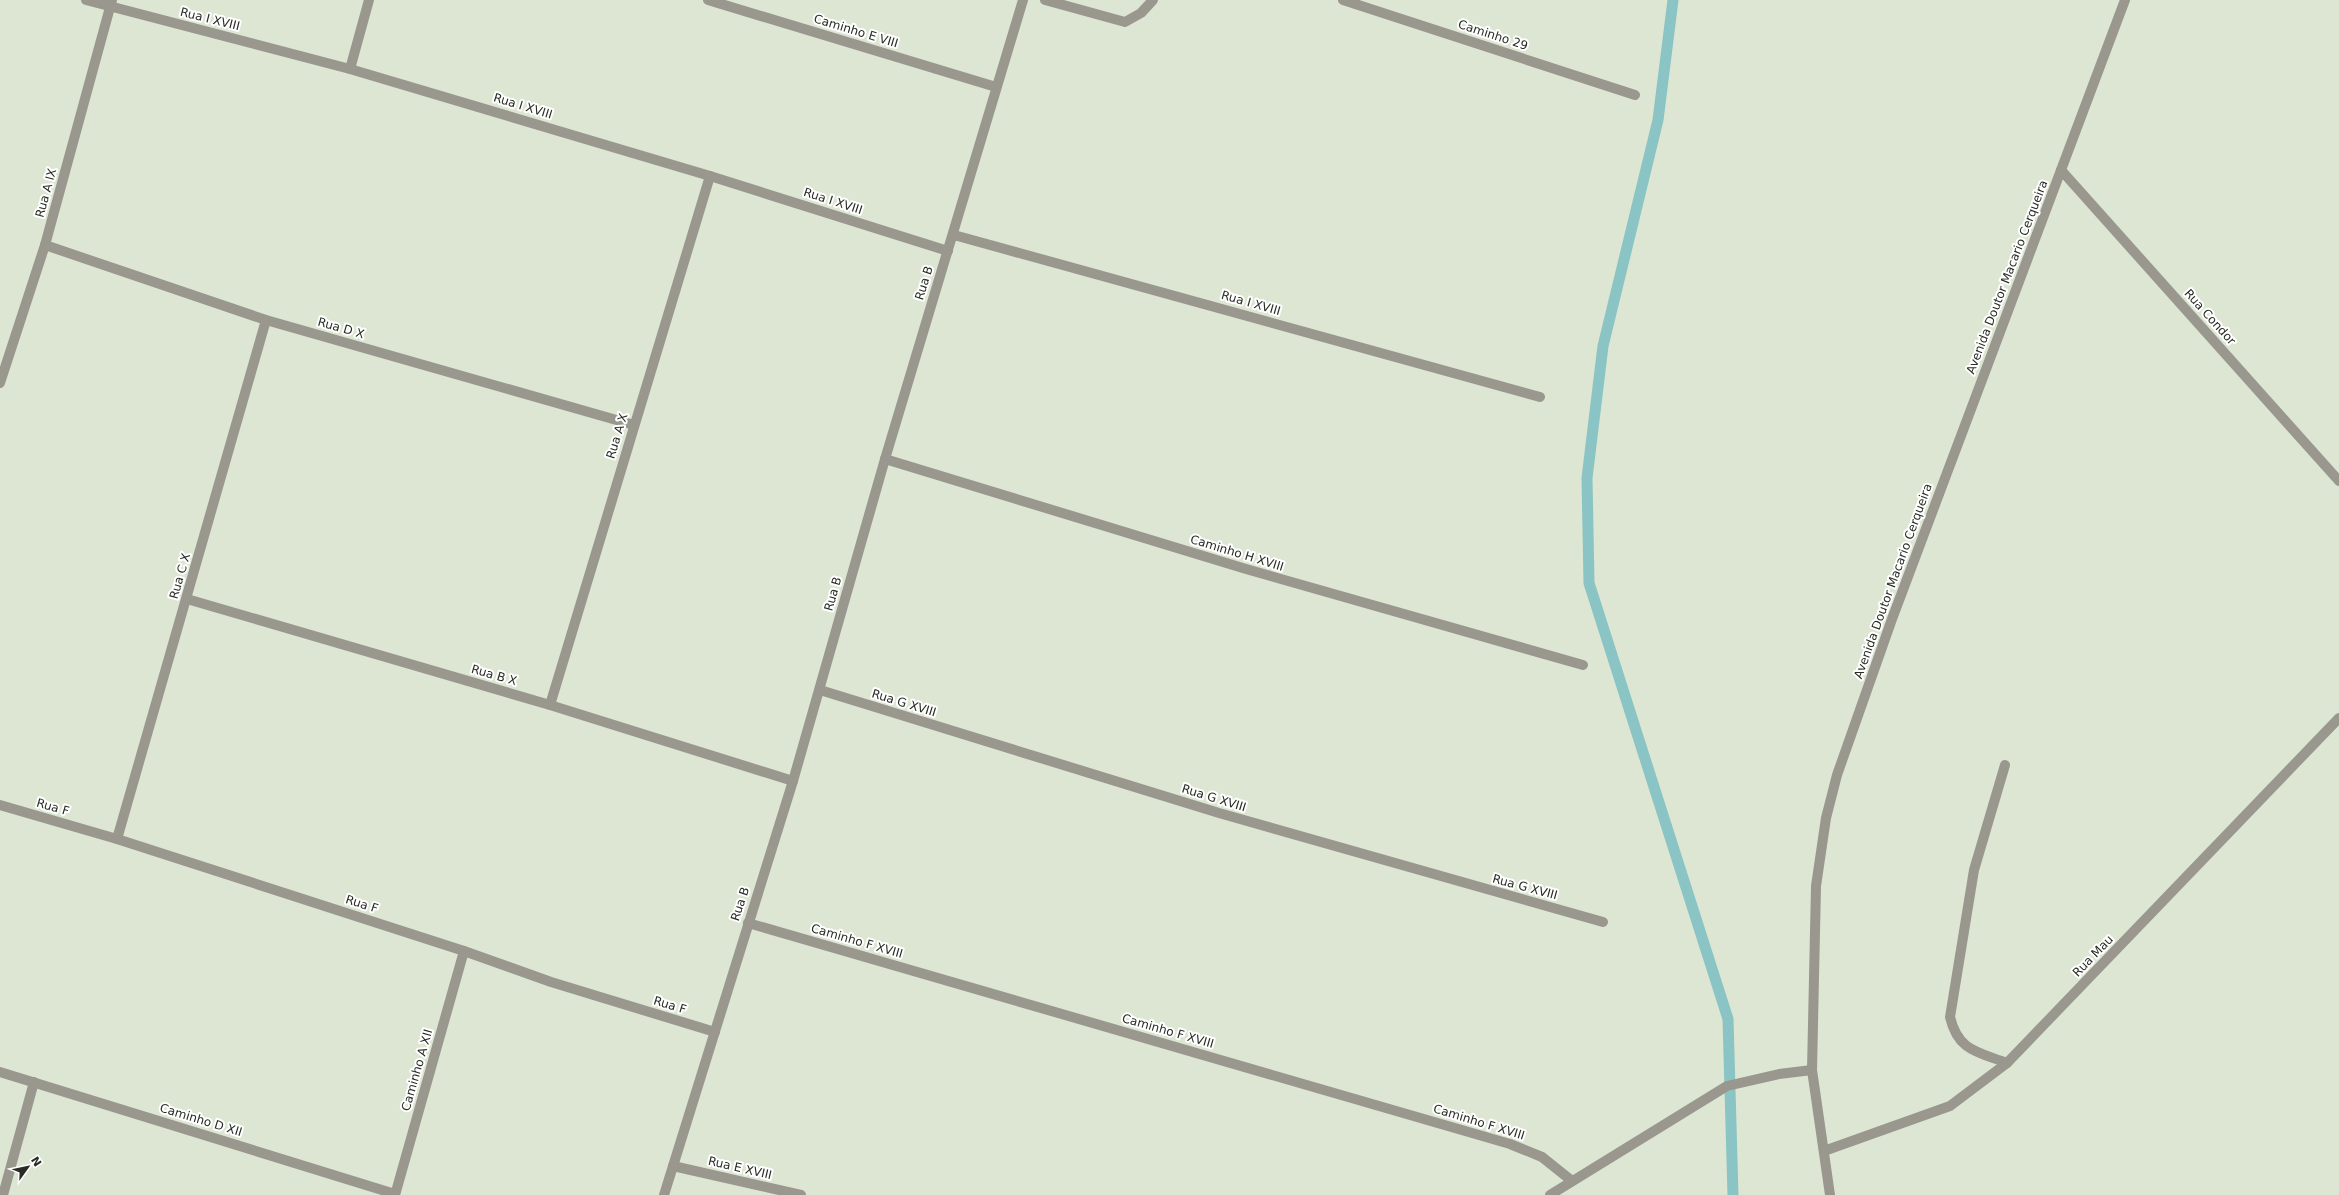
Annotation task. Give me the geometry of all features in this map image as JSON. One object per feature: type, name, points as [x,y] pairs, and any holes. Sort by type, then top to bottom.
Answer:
[{"type":"street","name":"Rua I XVIII","points":[[86,0],[111,4],[350,69],[710,176],[948,252]]},
{"type":"street","points":[[350,69],[369,0]]},
{"type":"street","name":"Caminho E VIII","points":[[708,0],[996,87]]},
{"type":"street","name":"Rua B","points":[[664,1195],[748,923],[794,781],[885,459],[954,235],[996,87],[1023,0]]},
{"type":"street","points":[[1045,0],[1125,22],[1141,13],[1153,0]]},
{"type":"street","name":"Caminho 29","points":[[1343,0],[1635,94]]},
{"type":"street","name":"Avenida Doutor Macario Cerqueira","points":[[1830,1195],[1812,1070],[1816,886],[1826,818],[1837,775],[1892,619],[2125,0]]},
{"type":"street","name":"Rua A IX","points":[[0,383],[45,245],[111,4]]},
{"type":"street","name":"Rua Condor","points":[[2061,170],[2339,481]]},
{"type":"street","name":"Rua A X","points":[[550,705],[710,176]]},
{"type":"street","name":"Rua I XVIII","points":[[954,235],[1540,397]]},
{"type":"street","name":"Rua D X","points":[[45,245],[266,320],[634,425]]},
{"type":"street","name":"Rua C X","points":[[117,839],[266,320]]},
{"type":"street","name":"Caminho H XVIII","points":[[885,459],[1238,567],[1583,665]]},
{"type":"street","name":"Rua B X","points":[[187,599],[550,705],[794,781]]},
{"type":"street","name":"Rua G XVIII","points":[[820,690],[1219,813],[1603,922]]},
{"type":"street","name":"Rua Mau","points":[[1824,1151],[1950,1106],[2007,1063],[2339,718]]},
{"type":"street","points":[[2005,765],[1974,870],[1950,1017],[1954,1032],[1966,1047],[2007,1063]]},
{"type":"street","name":"Rua F","points":[[0,805],[117,839],[464,951],[551,982],[715,1032]]},
{"type":"street","name":"Caminho F XVIII","points":[[748,923],[1510,1144],[1542,1157],[1572,1181]]},
{"type":"street","name":"Caminho A XII","points":[[395,1194],[464,951]]},
{"type":"street","points":[[1550,1195],[1727,1086],[1779,1074],[1812,1070]]},
{"type":"street","name":"Caminho D XII","points":[[0,1072],[395,1194]]},
{"type":"street","points":[[3,1195],[34,1082]]},
{"type":"street","name":"Rua E XVIII","points":[[673,1166],[801,1195]]},
{"type":"waterway","points":[[1673,0],[1658,120],[1603,346],[1587,478],[1589,583],[1728,1019],[1733,1195]]}]
